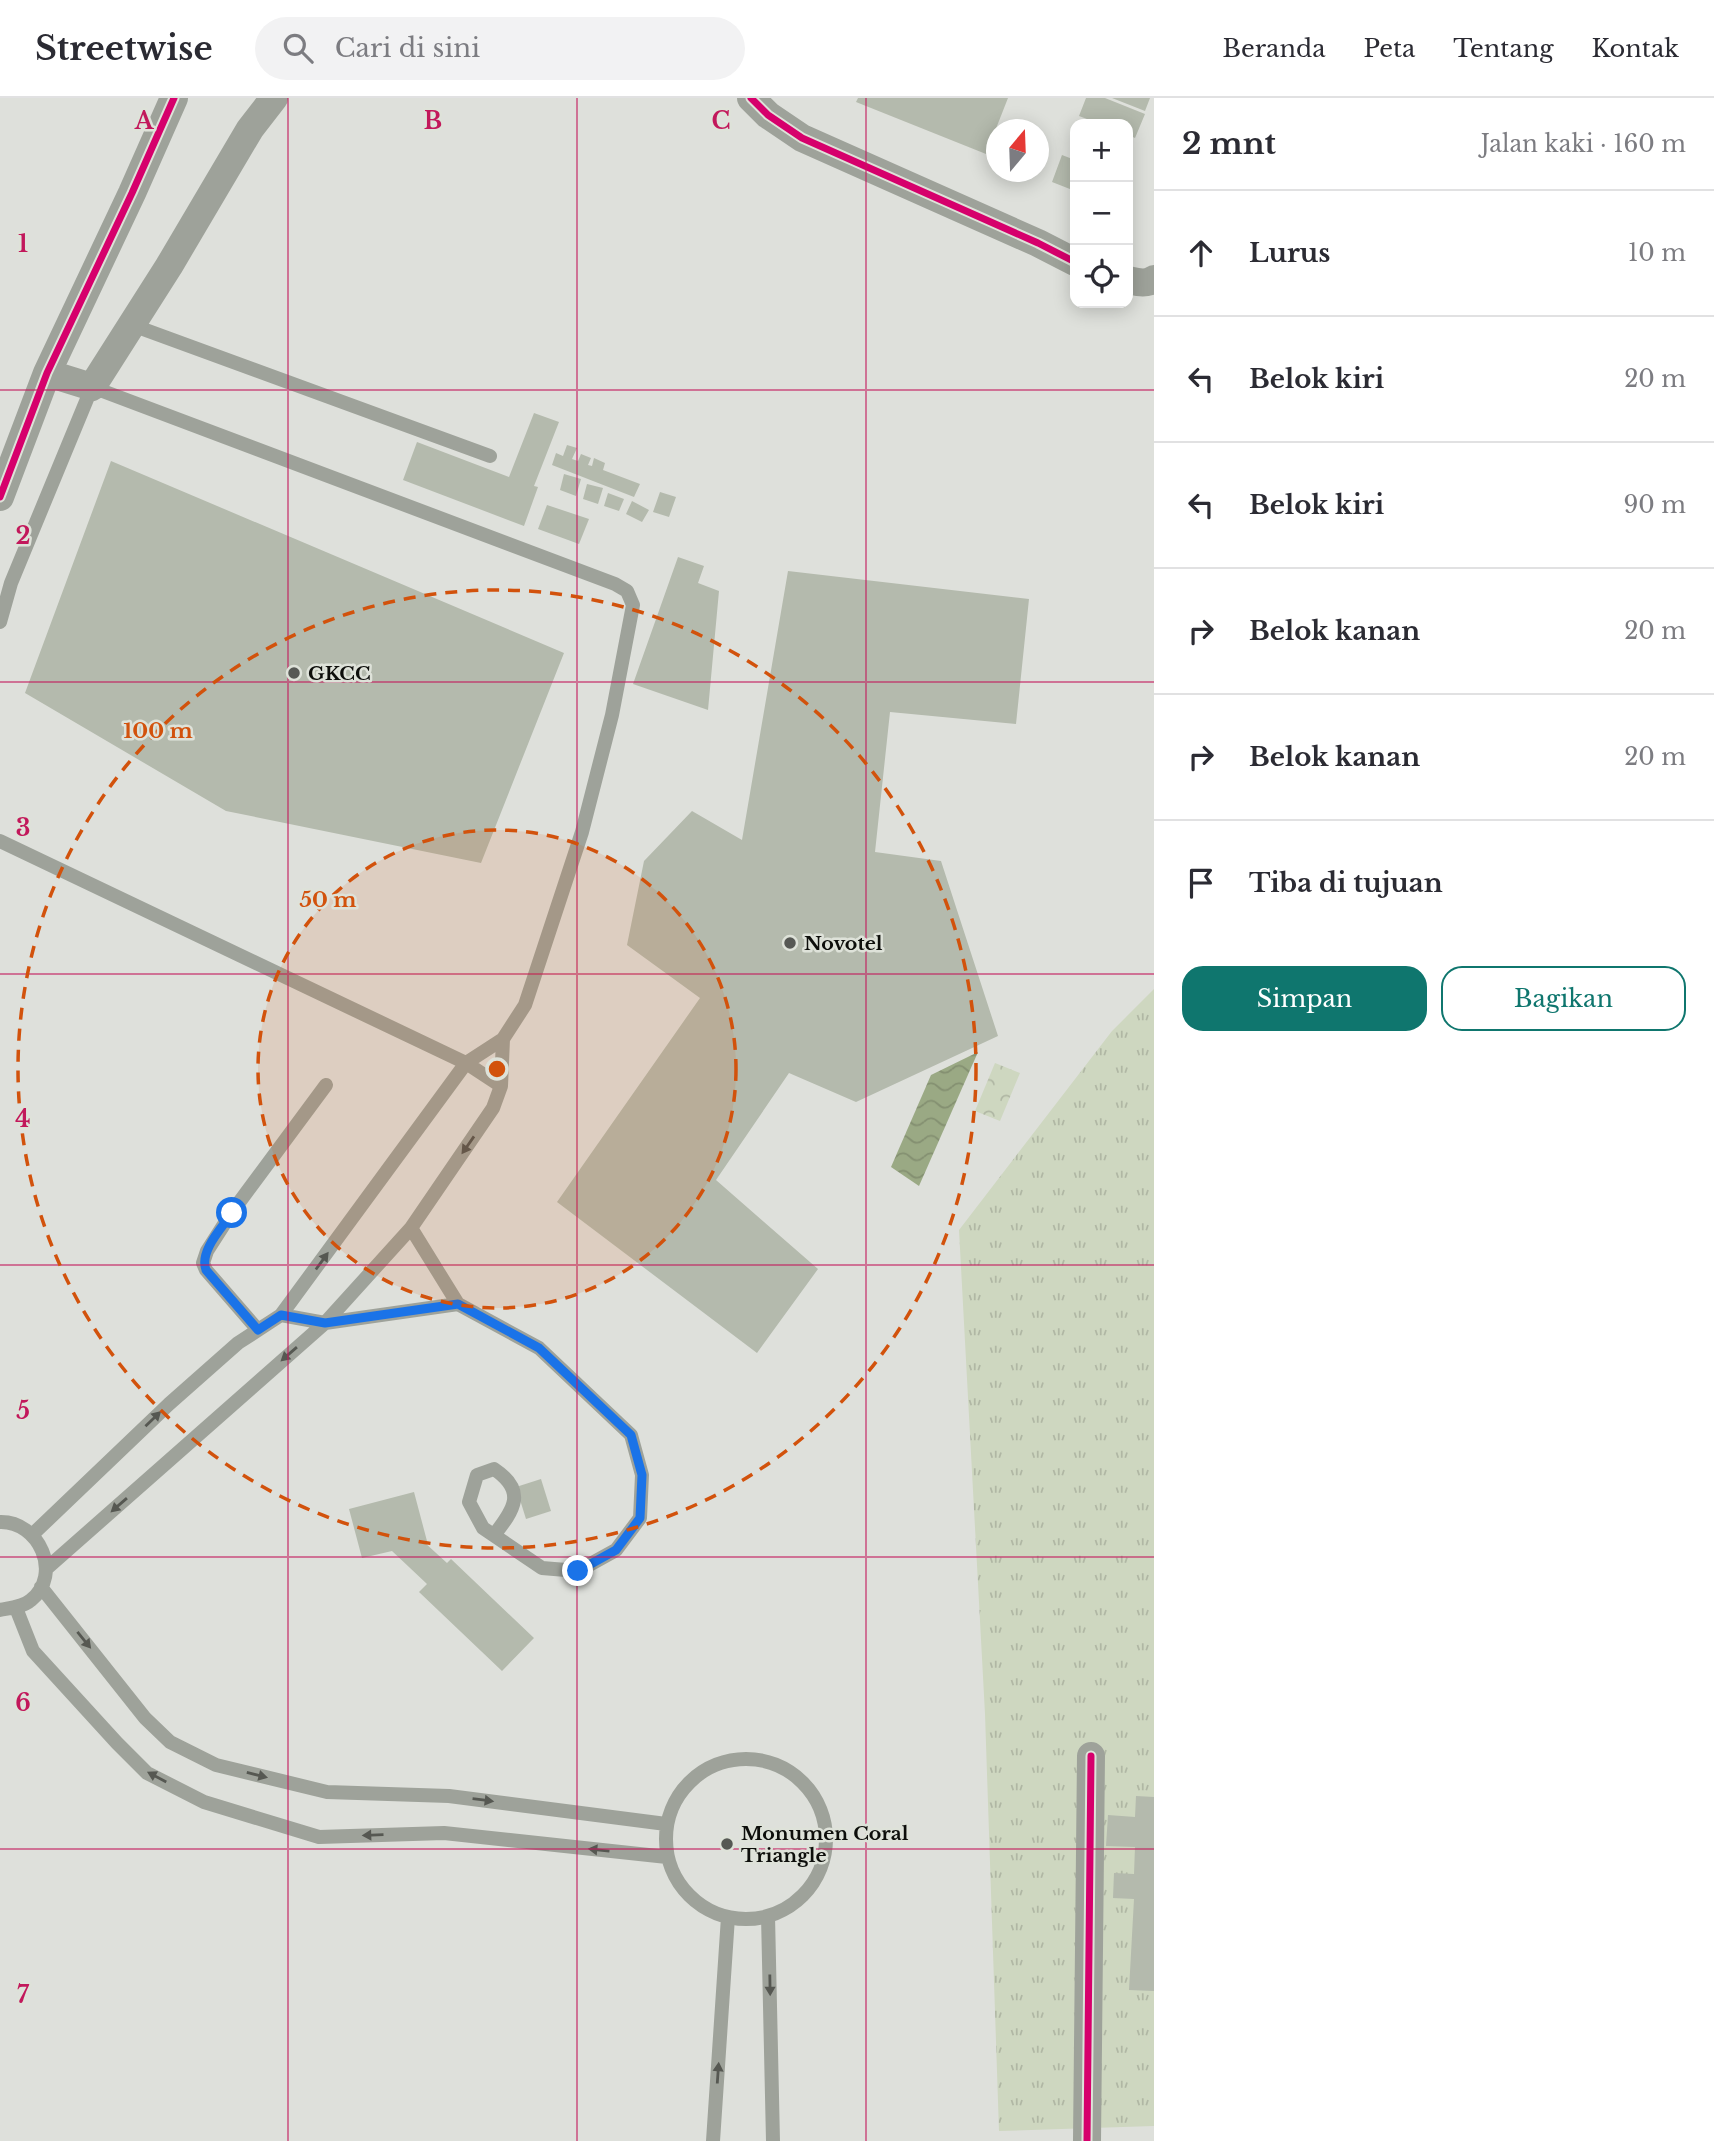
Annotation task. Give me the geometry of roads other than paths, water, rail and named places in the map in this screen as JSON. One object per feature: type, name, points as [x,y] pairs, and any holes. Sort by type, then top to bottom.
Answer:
[{"type":"street","points":[[0,497],[47,373],[174,98]]},
{"type":"street","points":[[47,373],[92,387],[169,266],[250,129],[274,98]]},
{"type":"street","points":[[751,98],[768,116],[802,138],[1070,259]]},
{"type":"street","points":[[1133,281],[1141,283],[1154,279]]},
{"type":"street","points":[[1087,2141],[1091,1756]]},
{"type":"lane","points":[[132,325],[490,456]]},
{"type":"lane","points":[[0,622],[11,583],[92,387],[615,584],[627,591],[632,605],[612,715],[582,832],[525,1005],[503,1039],[466,1063],[281,1315],[238,1343],[169,1404],[33,1534]]},
{"type":"lane","points":[[0,841],[466,1063],[501,1086]]},
{"type":"lane","points":[[46,1569],[325,1323],[411,1228],[493,1108],[501,1086],[503,1039]]},
{"type":"lane","points":[[258,1330],[206,1270],[204,1257],[232,1213],[326,1085]]},
{"type":"lane","points":[[411,1228],[458,1304],[539,1348],[631,1435],[642,1475],[640,1518],[616,1550],[578,1571],[541,1568],[494,1535]]},
{"type":"lane","points":[[281,1315],[325,1323],[458,1304]]},
{"type":"lane","points":[[0,1522],[19,1525],[33,1534],[43,1550],[46,1569],[41,1587],[31,1600],[16,1608],[0,1610]]},
{"type":"lane","points":[[41,1587],[145,1717],[170,1742],[216,1765],[327,1792],[449,1796],[666,1824]]},
{"type":"lane","points":[[16,1608],[33,1651],[117,1743],[147,1773],[204,1802],[319,1837],[444,1833],[667,1857]]},
{"type":"lane","points":[[749,1758],[777,1764],[801,1779],[819,1802],[827,1829],[825,1858],[814,1884],[794,1905],[768,1916],[728,1917],[707,1909],[689,1895],[676,1878],[667,1857],[666,1824],[677,1797],[695,1775],[721,1762],[749,1758]]},
{"type":"lane","points":[[768,1916],[773,2141]]},
{"type":"lane","points":[[713,2141],[728,1917]]},
{"type":"water","points":[[978,1052],[919,1186],[891,1167],[931,1075]]},
{"type":"place","name":"GKCC","points":[[294,673]]},
{"type":"place","name":"Novotel","points":[[790,943]]},
{"type":"place","name":"Monumen Coral Triangle","points":[[727,1844]]}]
